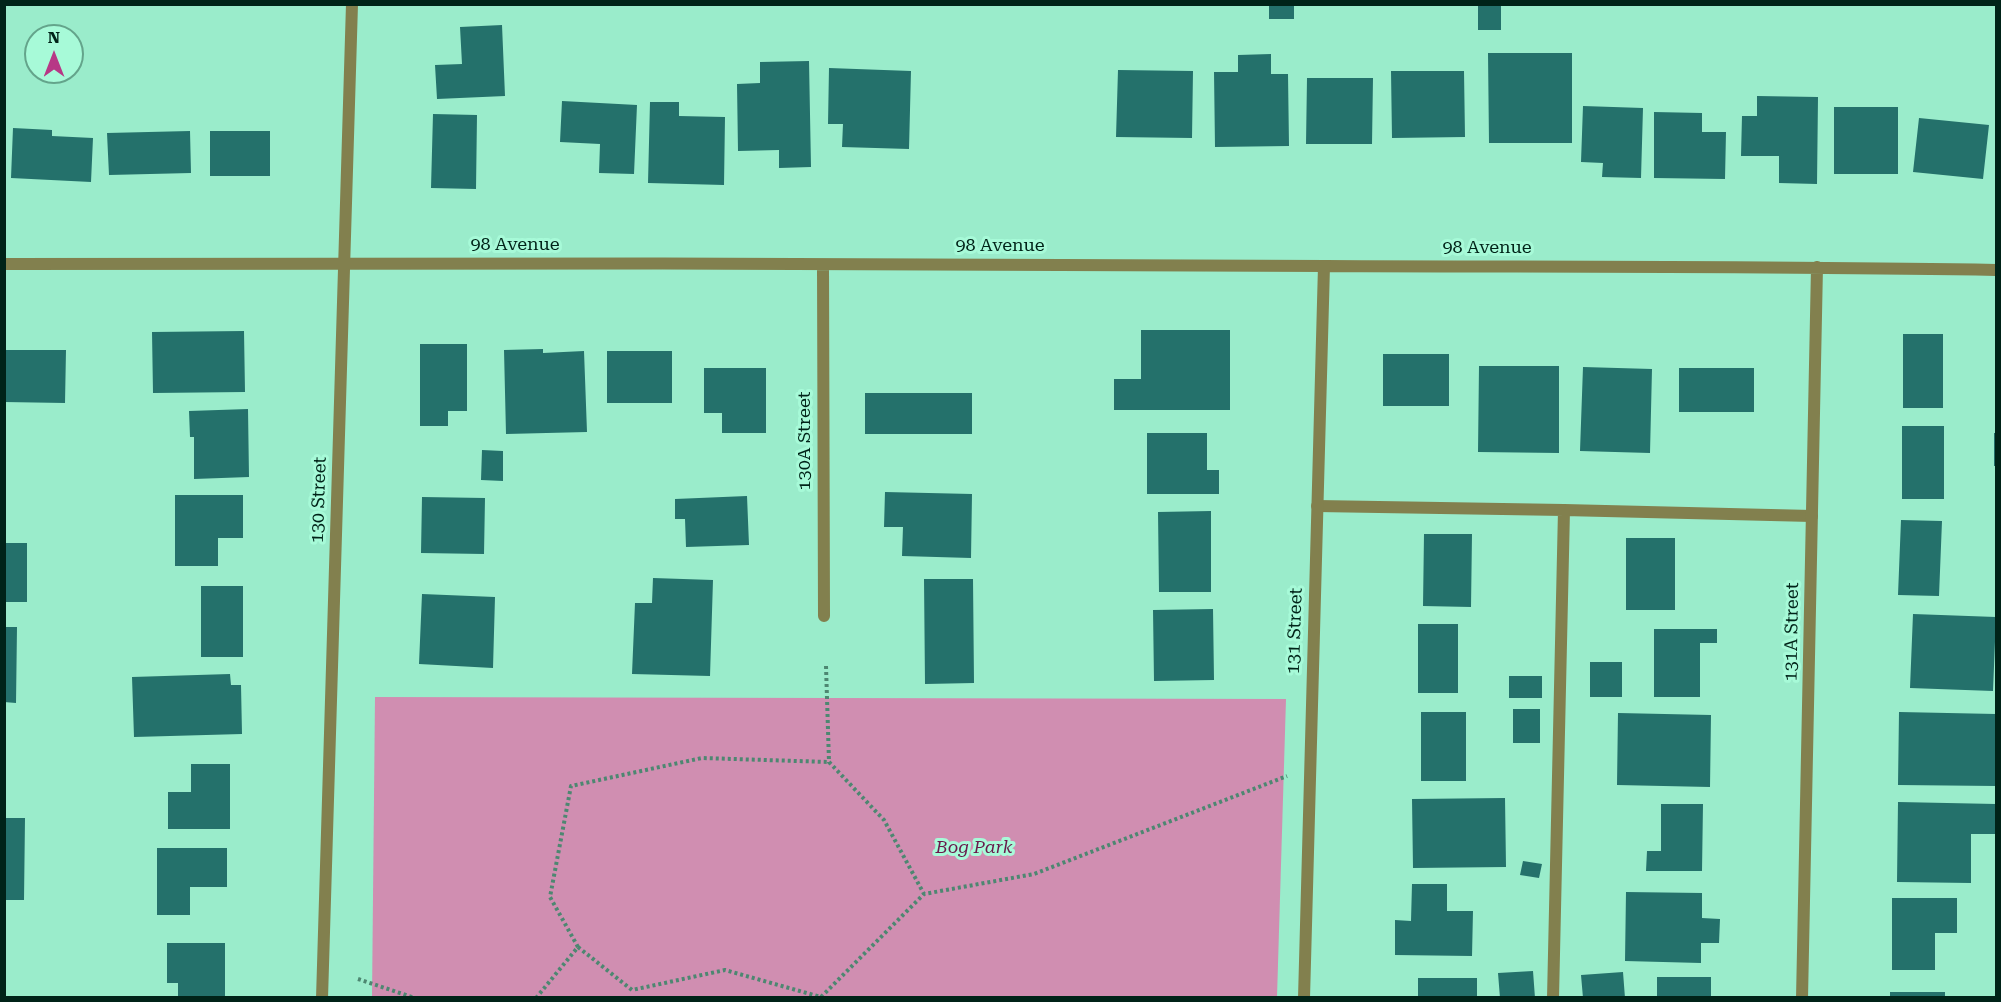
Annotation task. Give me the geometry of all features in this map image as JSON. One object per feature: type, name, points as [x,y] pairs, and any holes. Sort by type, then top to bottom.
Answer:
[{"type":"street","name":"130 Street","points":[[322,998],[352,4]]},
{"type":"street","name":"98 Avenue","points":[[4,264],[344,262],[1068,264],[1817,267],[1996,270]]},
{"type":"street","name":"130A Street","points":[[823,265],[824,616]]},
{"type":"street","name":"131 Street","points":[[1304,998],[1324,266]]},
{"type":"street","name":"131A Street","points":[[1802,998],[1817,267]]},
{"type":"street","points":[[1317,506],[1812,516]]},
{"type":"street","points":[[1553,998],[1564,510]]},
{"type":"path","points":[[826,666],[829,762],[884,820],[924,894]]},
{"type":"path","points":[[829,762],[702,758],[571,786],[550,897],[579,947],[632,990],[725,970],[820,997],[924,894],[1034,874],[1287,776]]},
{"type":"path","points":[[536,998],[579,947]]},
{"type":"path","points":[[358,979],[415,998]]},
{"type":"green space","name":"Bog Park","points":[[375,697],[1286,699],[1277,997],[372,997]]},
{"type":"building","points":[[1269,4],[1294,4],[1294,19],[1269,19]]},
{"type":"building","points":[[1478,4],[1501,4],[1501,30],[1478,30]]},
{"type":"building","points":[[502,25],[505,96],[437,99],[435,65],[462,64],[460,27]]},
{"type":"building","points":[[1488,53],[1572,53],[1572,143],[1489,143]]},
{"type":"building","points":[[1271,54],[1271,74],[1288,74],[1289,146],[1215,147],[1214,72],[1238,72],[1238,55]]},
{"type":"building","points":[[809,61],[811,167],[779,168],[779,150],[738,151],[737,84],[760,83],[760,62]]},
{"type":"building","points":[[829,68],[911,71],[909,149],[842,147],[843,124],[828,124]]},
{"type":"building","points":[[1118,70],[1193,71],[1192,138],[1116,137]]},
{"type":"building","points":[[1391,71],[1464,71],[1465,137],[1392,138]]},
{"type":"building","points":[[1307,78],[1373,78],[1372,144],[1306,144]]},
{"type":"building","points":[[1757,96],[1818,97],[1817,184],[1779,183],[1779,156],[1741,156],[1742,116],[1757,116]]},
{"type":"building","points":[[562,101],[637,105],[634,174],[599,173],[600,144],[560,142]]},
{"type":"building","points":[[650,102],[679,102],[679,116],[725,117],[724,185],[648,183]]},
{"type":"building","points":[[1583,106],[1643,108],[1641,178],[1602,177],[1603,163],[1581,162]]},
{"type":"building","points":[[1834,107],[1898,107],[1898,174],[1834,174]]},
{"type":"building","points":[[1654,112],[1702,113],[1702,132],[1726,132],[1725,179],[1654,178]]},
{"type":"building","points":[[433,114],[477,115],[476,189],[431,188]]},
{"type":"building","points":[[1919,118],[1989,125],[1983,179],[1913,172]]},
{"type":"building","points":[[13,128],[52,130],[52,136],[93,138],[91,182],[11,178]]},
{"type":"building","points":[[190,131],[191,173],[109,175],[107,133]]},
{"type":"building","points":[[210,131],[270,131],[270,176],[210,176]]},
{"type":"building","points":[[1141,330],[1230,330],[1230,410],[1114,410],[1114,379],[1141,379]]},
{"type":"building","points":[[244,331],[245,392],[153,393],[152,332]]},
{"type":"building","points":[[1903,334],[1943,334],[1943,408],[1903,408]]},
{"type":"building","points":[[420,344],[467,344],[467,411],[448,411],[448,426],[420,426]]},
{"type":"building","points":[[543,349],[543,353],[584,351],[587,432],[506,434],[504,350]]},
{"type":"building","points":[[4,350],[66,350],[65,403],[4,402]]},
{"type":"building","points":[[607,351],[672,351],[672,403],[607,403]]},
{"type":"building","points":[[1383,354],[1449,354],[1449,406],[1383,406]]},
{"type":"building","points":[[1479,366],[1559,366],[1559,453],[1478,452]]},
{"type":"building","points":[[1583,367],[1652,369],[1650,453],[1580,451]]},
{"type":"building","points":[[704,368],[766,368],[766,433],[722,433],[722,413],[704,413]]},
{"type":"building","points":[[1679,368],[1754,368],[1754,412],[1679,412]]},
{"type":"building","points":[[865,393],[972,393],[972,434],[865,434]]},
{"type":"building","points":[[248,409],[249,477],[194,479],[194,437],[190,437],[189,411]]},
{"type":"building","points":[[1902,426],[1944,426],[1944,499],[1902,499]]},
{"type":"building","points":[[1147,433],[1207,433],[1207,470],[1219,470],[1219,494],[1147,494]]},
{"type":"building","points":[[1994,433],[1996,433],[1996,466],[1994,466]]},
{"type":"building","points":[[482,450],[503,451],[503,481],[481,480]]},
{"type":"building","points":[[885,492],[972,494],[971,558],[902,556],[903,527],[884,527]]},
{"type":"building","points":[[175,495],[243,495],[243,538],[218,538],[218,566],[175,566]]},
{"type":"building","points":[[747,496],[749,545],[686,547],[685,519],[675,519],[675,499]]},
{"type":"building","points":[[422,497],[485,498],[484,554],[421,553]]},
{"type":"building","points":[[1211,511],[1211,592],[1159,592],[1158,512]]},
{"type":"building","points":[[1901,520],[1942,521],[1939,596],[1898,595]]},
{"type":"building","points":[[1424,534],[1472,534],[1471,607],[1423,606]]},
{"type":"building","points":[[1626,538],[1675,538],[1675,610],[1626,610]]},
{"type":"building","points":[[4,543],[27,543],[27,602],[4,602]]},
{"type":"building","points":[[653,578],[713,580],[710,676],[632,674],[635,603],[652,603]]},
{"type":"building","points":[[924,579],[973,579],[974,683],[925,684]]},
{"type":"building","points":[[201,586],[243,586],[243,657],[201,657]]},
{"type":"building","points":[[422,594],[495,597],[493,668],[419,664]]},
{"type":"building","points":[[1213,609],[1214,680],[1154,681],[1153,610]]},
{"type":"building","points":[[1913,614],[1996,617],[1993,691],[1910,688]]},
{"type":"building","points":[[1418,624],[1458,624],[1458,693],[1418,693]]},
{"type":"building","points":[[4,627],[17,627],[16,703],[4,702]]},
{"type":"building","points":[[1654,629],[1717,629],[1717,643],[1700,643],[1700,697],[1654,697]]},
{"type":"building","points":[[1590,662],[1622,662],[1622,697],[1590,697]]},
{"type":"building","points":[[230,674],[231,685],[241,685],[242,734],[134,737],[132,677]]},
{"type":"building","points":[[1509,676],[1542,676],[1542,698],[1509,698]]},
{"type":"building","points":[[1513,709],[1540,709],[1540,743],[1513,743]]},
{"type":"building","points":[[1421,712],[1466,712],[1466,781],[1421,781]]},
{"type":"building","points":[[1899,712],[1996,714],[1996,786],[1898,785]]},
{"type":"building","points":[[1618,713],[1711,715],[1710,787],[1617,785]]},
{"type":"building","points":[[191,764],[230,764],[230,829],[168,829],[168,792],[191,792]]},
{"type":"building","points":[[1505,798],[1506,867],[1413,868],[1412,799]]},
{"type":"building","points":[[1898,802],[1996,804],[1996,834],[1971,834],[1971,883],[1897,882]]},
{"type":"building","points":[[1661,804],[1703,804],[1702,871],[1646,871],[1647,851],[1661,851]]},
{"type":"building","points":[[5,818],[25,818],[24,900],[5,900]]},
{"type":"building","points":[[157,848],[227,848],[227,887],[190,887],[190,915],[157,915]]},
{"type":"building","points":[[1523,861],[1542,864],[1539,878],[1520,875]]},
{"type":"building","points":[[1412,884],[1447,884],[1447,911],[1473,911],[1472,956],[1395,955],[1395,920],[1411,921]]},
{"type":"building","points":[[1626,892],[1702,893],[1702,918],[1720,919],[1719,943],[1701,943],[1701,963],[1625,961]]},
{"type":"building","points":[[1892,898],[1957,898],[1957,933],[1935,933],[1935,970],[1892,970]]},
{"type":"building","points":[[167,943],[225,943],[225,998],[178,998],[178,983],[167,983]]},
{"type":"building","points":[[1533,971],[1535,998],[1500,998],[1498,973]]},
{"type":"building","points":[[1623,972],[1625,998],[1583,998],[1581,975]]},
{"type":"building","points":[[1657,977],[1711,977],[1711,998],[1657,998]]},
{"type":"building","points":[[1418,978],[1477,978],[1477,998],[1418,998]]},
{"type":"building","points":[[1890,992],[1945,992],[1945,998],[1890,998]]}]
